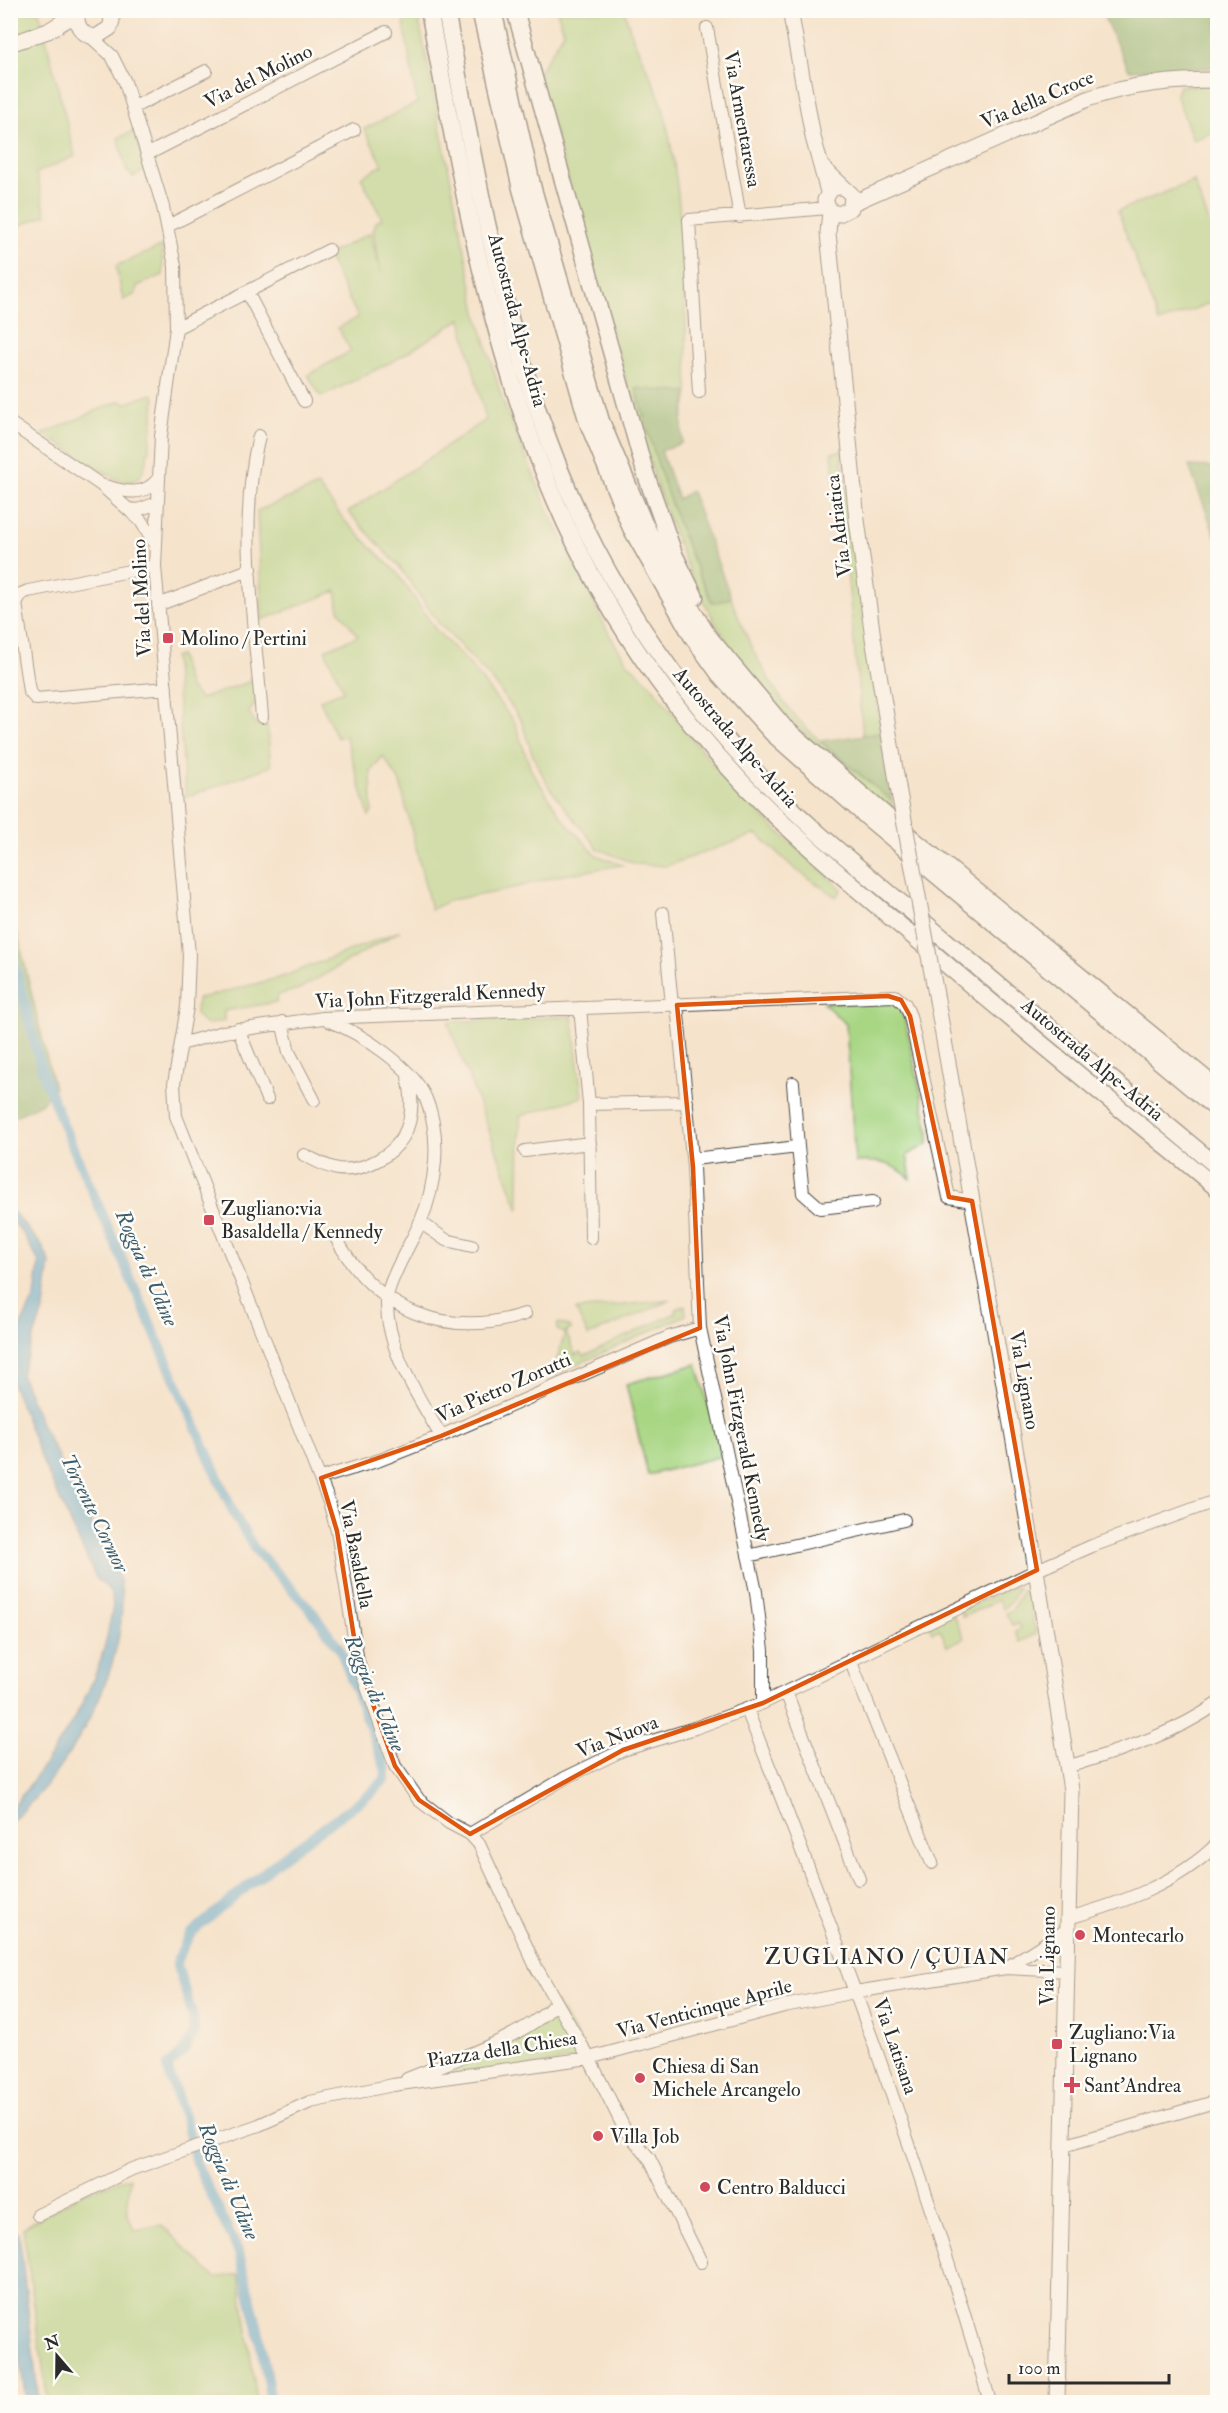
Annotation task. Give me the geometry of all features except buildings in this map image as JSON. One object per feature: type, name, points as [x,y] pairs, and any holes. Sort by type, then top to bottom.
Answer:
[{"type":"highway","name":"Autostrada Alpe-Adria","points":[[429,10],[484,289],[512,384],[548,484],[573,540],[642,657],[683,715],[808,847],[1218,1189]]},
{"type":"highway","name":"Autostrada Alpe-Adria","points":[[446,10],[500,284],[526,379],[560,471],[586,530],[661,654],[722,734],[816,831],[1218,1167]]},
{"type":"highway","points":[[480,10],[521,189],[588,423],[631,528],[692,636],[720,675],[772,733],[867,817],[1218,1110]]},
{"type":"highway","points":[[493,10],[533,189],[601,421],[644,523],[675,582],[708,636],[784,727],[914,840],[1218,1089]]},
{"type":"highway","points":[[515,10],[645,472],[674,554],[736,670]]},
{"type":"main road","name":"Via Adriatica","points":[[790,10],[820,165],[844,196],[831,258]]},
{"type":"main road","points":[[79,11],[77,23],[87,35]]},
{"type":"main road","points":[[10,44],[48,31],[79,11]]},
{"type":"main road","points":[[48,31],[102,36],[110,28],[110,11]]},
{"type":"main road","name":"Via della Croce","points":[[844,196],[880,189],[1090,98],[1120,88],[1170,80],[1218,80]]},
{"type":"main road","name":"Via Adriatica","points":[[844,196],[825,200],[829,209],[828,233],[866,591],[898,787],[937,1000]]},
{"type":"main road","points":[[829,209],[839,214],[844,196]]},
{"type":"main road","name":"Via Lignano","points":[[937,1000],[1036,1570],[1071,1790],[1057,2403]]},
{"type":"street","name":"Via del Molino","points":[[110,28],[112,56],[134,107],[168,226],[175,266],[176,328],[158,479],[155,566],[189,966],[187,1007],[181,1043]]},
{"type":"street","name":"Via Armentaressa","points":[[707,28],[740,217]]},
{"type":"street","name":"Via del Molino","points":[[148,154],[386,32]]},
{"type":"street","name":"Via del Molino","points":[[87,35],[112,56]]},
{"type":"street","points":[[134,107],[206,71]]},
{"type":"street","points":[[168,226],[354,130]]},
{"type":"street","points":[[699,392],[689,220],[829,209]]},
{"type":"street","points":[[176,328],[329,250]]},
{"type":"street","points":[[247,292],[304,401]]},
{"type":"street","points":[[10,423],[101,485],[141,521],[156,545]]},
{"type":"street","points":[[259,436],[250,491],[251,569],[262,717]]},
{"type":"street","points":[[101,485],[125,492],[140,491],[151,488],[158,479]]},
{"type":"street","points":[[128,509],[138,510],[158,503]]},
{"type":"street","points":[[155,566],[28,591],[21,594],[16,603],[29,691],[36,699],[166,688]]},
{"type":"street","points":[[158,605],[251,569]]},
{"type":"street","name":"Via John Fitzgerald Kennedy","points":[[663,913],[693,1159],[700,1328],[748,1556],[763,1650],[763,1703]]},
{"type":"street","name":"Via John Fitzgerald Kennedy","points":[[181,1043],[238,1029],[323,1018],[888,996],[901,1000],[910,1016],[949,1197],[972,1201]]},
{"type":"street","points":[[580,1008],[589,1104],[591,1238]]},
{"type":"street","points":[[323,1018],[368,1038],[408,1076],[426,1097],[435,1137],[433,1179],[420,1222],[387,1296],[390,1324],[400,1364],[441,1436]]},
{"type":"street","points":[[282,1022],[289,1052],[314,1100]]},
{"type":"street","points":[[238,1029],[267,1099]]},
{"type":"street","name":"Via Basaldella","points":[[181,1043],[174,1084],[176,1116],[321,1478],[337,1531],[358,1662],[395,1766],[419,1800],[449,1823],[470,1834],[486,1857],[536,1967],[556,2002]]},
{"type":"street","points":[[304,1155],[337,1169],[353,1170],[369,1165],[398,1146],[411,1118],[413,1098],[408,1076]]},
{"type":"street","points":[[793,1083],[803,1193],[820,1208],[873,1202]]},
{"type":"street","points":[[589,1104],[687,1102]]},
{"type":"street","points":[[525,1151],[590,1143]]},
{"type":"street","points":[[693,1159],[798,1147]]},
{"type":"street","points":[[420,1222],[446,1240],[472,1246]]},
{"type":"street","points":[[334,1236],[354,1270],[364,1281],[426,1318],[447,1322],[490,1322],[525,1314]]},
{"type":"street","name":"Via Pietro Zorutti","points":[[321,1478],[380,1460],[441,1436],[661,1341],[700,1328]]},
{"type":"street","name":"Via Nuova","points":[[470,1834],[565,1778],[623,1750],[747,1710],[1036,1570],[1092,1546],[1218,1500]]},
{"type":"street","points":[[748,1556],[904,1520]]},
{"type":"street","points":[[850,1660],[932,1863]]},
{"type":"street","points":[[786,1692],[859,1879]]},
{"type":"street","points":[[1067,1767],[1141,1742],[1203,1714],[1218,1703]]},
{"type":"street","name":"Via Latisana","points":[[747,1710],[857,1992],[919,2174],[990,2403]]},
{"type":"street","points":[[1006,1968],[1068,1923],[1144,1893],[1179,1873],[1218,1843]]},
{"type":"street","points":[[1006,1968],[1067,1971]]},
{"type":"street","name":"Via Venticinque Aprile","points":[[589,2058],[784,2006],[1006,1968]]},
{"type":"street","name":"Piazza della Chiesa","points":[[556,2002],[589,2058],[393,2085],[516,2032],[549,2012],[556,2002]]},
{"type":"street","points":[[589,2058],[624,2128],[649,2158],[701,2262]]},
{"type":"street","points":[[38,2215],[132,2169],[192,2146],[259,2125],[310,2102],[393,2085]]},
{"type":"street","points":[[1063,2146],[1218,2101]]},
{"type":"highlighted area","points":[[888,996],[901,1000],[910,1016],[949,1197],[972,1201],[1037,1570],[763,1703],[623,1750],[470,1834],[419,1800],[395,1766],[358,1662],[337,1531],[321,1478],[441,1436],[700,1328],[693,1167],[677,1005]]},
{"type":"green space","points":[[11,11],[39,11],[75,156],[36,173],[46,215],[11,229]]},
{"type":"green space","points":[[402,11],[417,11],[478,317],[503,402],[548,510],[610,636],[627,662],[650,684],[712,763],[765,819],[842,889],[836,897],[795,869],[757,834],[666,866],[636,864],[598,849],[549,787],[533,756],[521,720],[494,682],[438,622],[399,566],[348,512],[486,420],[461,319],[397,359],[321,397],[308,375],[351,351],[338,328],[358,317],[327,255],[370,233],[381,273],[373,232],[376,222],[382,219],[361,177],[383,165],[364,129],[417,103]]},
{"type":"green space","points":[[557,11],[625,11],[633,37],[664,112],[680,217],[688,393],[636,389],[678,524],[700,577],[712,603],[731,598],[752,649],[780,697],[792,712],[818,739],[892,801],[894,816],[804,733],[762,689],[726,640],[691,575],[664,507],[642,437],[538,74],[564,32]]},
{"type":"green space","points":[[1101,11],[1217,11],[1217,68],[1129,70]]},
{"type":"green space","points":[[1217,85],[1217,131],[1193,140],[1176,94],[1179,86]]},
{"type":"green space","points":[[134,131],[146,170],[133,177],[127,171],[118,138]]},
{"type":"green space","points":[[1194,181],[1217,245],[1217,300],[1159,323],[1118,211]]},
{"type":"green space","points":[[162,246],[163,275],[137,286],[136,294],[123,300],[116,266]]},
{"type":"green space","points":[[636,388],[688,393],[682,421],[682,443],[661,451],[678,499],[691,491],[731,598],[713,603],[700,577],[669,498]]},
{"type":"green space","points":[[152,394],[155,398],[148,454],[137,479],[125,481],[114,478],[43,434],[121,400],[124,404]]},
{"type":"green space","points":[[841,451],[881,733],[863,735],[839,489],[835,487],[832,452]]},
{"type":"green space","points":[[1189,466],[1217,467],[1217,540]]},
{"type":"green space","points":[[318,486],[345,521],[397,573],[436,630],[470,665],[515,723],[531,770],[562,818],[596,855],[622,865],[557,876],[503,891],[450,900],[431,910],[400,782],[383,756],[371,771],[372,812],[369,816],[345,735],[337,738],[320,700],[344,691],[325,650],[358,636],[339,610],[336,591],[262,620],[257,511]]},
{"type":"green space","points":[[180,656],[188,685],[200,699],[254,680],[255,704],[249,712],[256,725],[267,725],[271,766],[186,797],[174,657]]},
{"type":"green space","points":[[881,733],[892,801],[820,741]]},
{"type":"green space","points":[[400,931],[299,989],[278,995],[277,1002],[224,1011],[224,1021],[206,1025],[196,1015],[197,999],[282,977]]},
{"type":"green space","points":[[17,932],[54,1088],[41,1104],[11,1118],[10,933]]},
{"type":"green space","points":[[890,1001],[899,1007],[905,1021],[929,1131],[928,1144],[907,1155],[911,1179],[892,1166],[855,1162],[846,1024],[823,1003]]},
{"type":"green space","points":[[572,1016],[582,1097],[520,1116],[519,1210],[448,1022]]},
{"type":"green space","points":[[671,1300],[588,1336],[576,1310]]},
{"type":"green space","points":[[685,1305],[686,1315],[552,1376],[565,1333],[557,1330],[558,1323],[571,1329],[566,1332],[575,1355],[581,1352],[584,1356],[676,1313],[675,1309]]},
{"type":"green space","points":[[697,1364],[722,1456],[648,1475],[626,1384]]},
{"type":"green space","points":[[1012,1587],[1018,1587],[1013,1599],[1003,1609],[998,1600],[963,1617],[960,1611]]},
{"type":"green space","points":[[1023,1590],[1029,1599],[1036,1634],[1020,1642],[1015,1631],[1020,1628],[1018,1623],[1012,1625],[1006,1613],[1012,1610]]},
{"type":"green space","points":[[953,1614],[964,1638],[947,1646],[940,1629],[932,1632],[929,1625]]},
{"type":"green space","points":[[556,2002],[589,2058],[393,2085],[516,2032]]},
{"type":"green space","points":[[130,2177],[127,2215],[135,2230],[162,2225],[215,2278],[239,2274],[257,2402],[48,2402],[23,2228],[84,2192]]},
{"type":"water","points":[[11,1209],[43,1247],[50,1263],[44,1308],[21,1374],[41,1423],[120,1580],[122,1611],[117,1644],[107,1678],[93,1712],[55,1774],[11,1822],[11,1810],[57,1746],[84,1700],[103,1652],[113,1602],[109,1589],[96,1578],[44,1465],[11,1381],[11,1346],[35,1296],[39,1262],[23,1234],[11,1219]]},
{"type":"water","points":[[19,2233],[39,2402],[26,2402],[11,2298],[11,2236]]},
{"type":"waterway","name":"Roggia di Udine","points":[[10,948],[43,1074],[64,1127],[234,1514],[254,1548],[311,1610],[340,1649],[386,1770],[385,1779],[370,1794],[279,1860],[190,1934],[178,1958],[177,1965],[193,2017],[194,2033],[183,2052],[167,2067],[187,2125],[196,2163],[239,2253],[258,2329],[271,2402]]},
{"type":"place","name":"Molino / Pertini","points":[[168,638]]},
{"type":"place","name":"Zugliano:via Basaldella / Kennedy","points":[[209,1220]]},
{"type":"place","name":"Montecarlo","points":[[1080,1935]]},
{"type":"place","name":"Zugliano:Via Lignano","points":[[1057,2044]]},
{"type":"place","name":"Chiesa di San Michele Arcangelo","points":[[640,2078]]},
{"type":"place","name":"Sant'Andrea","points":[[1072,2085]]},
{"type":"place","name":"Villa Job","points":[[598,2136]]},
{"type":"place","name":"Centro Balducci","points":[[705,2187]]},
{"type":"district","name":"ZUGLIANO / ÇUIAN","points":[[887,1956]]},
{"type":"water label","name":"Torrente Cormor","points":[[95,1513]]}]
